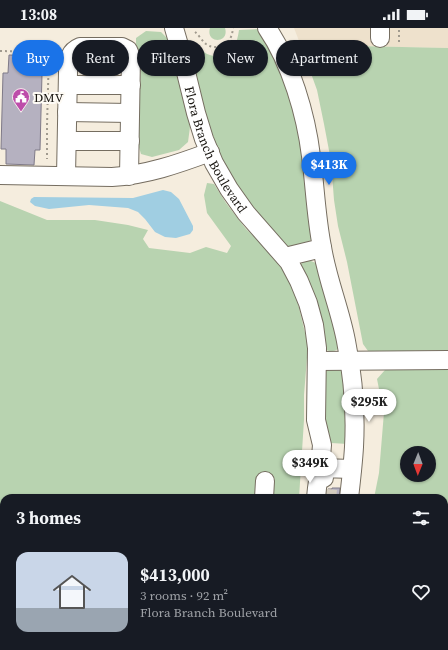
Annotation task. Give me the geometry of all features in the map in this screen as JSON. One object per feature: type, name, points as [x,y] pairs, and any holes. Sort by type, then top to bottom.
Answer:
[{"type":"street","name":"Flora Branch Boulevard","points":[[174,28],[196,113],[204,139],[214,163],[229,189],[246,213],[285,257],[299,281],[308,303],[314,326],[317,361],[316,420],[322,445],[316,488],[322,493]]},
{"type":"street","points":[[267,28],[274,37],[287,65],[305,123],[311,156],[317,218],[322,248],[346,339],[350,360],[354,412],[354,447],[349,494]]},
{"type":"street","points":[[66,176],[70,57],[74,50],[80,47],[122,47],[128,50],[131,57],[129,176]]},
{"type":"street","points":[[68,85],[131,85]]},
{"type":"street","points":[[67,112],[130,113]]},
{"type":"street","points":[[66,141],[130,141]]},
{"type":"street","points":[[0,175],[112,178],[129,176],[210,152]]},
{"type":"street","points":[[285,257],[322,248]]},
{"type":"street","points":[[317,361],[448,360]]},
{"type":"street","points":[[320,468],[352,469]]},
{"type":"path","points":[[195,32],[206,44],[212,47],[227,44],[231,38],[233,28]]},
{"type":"path","points":[[399,28],[399,42]]},
{"type":"path","points":[[0,51],[49,52],[47,159]]},
{"type":"shaded area","points":[[294,28],[448,28],[448,48],[372,46],[372,40],[299,40]]},
{"type":"green space","points":[[210,28],[225,28],[226,33],[224,37],[218,40],[211,37],[209,33]]},
{"type":"green space","points":[[261,29],[267,40],[237,40],[239,30]]},
{"type":"green space","points":[[146,31],[161,32],[168,40],[137,40],[137,49],[136,38]]},
{"type":"green space","points":[[268,41],[276,56],[276,76],[283,76],[304,148],[313,236],[308,244],[289,249],[224,174],[193,76],[205,76],[205,53],[213,56],[213,76],[268,76]]},
{"type":"green space","points":[[372,46],[448,48],[448,350],[368,351],[363,344],[347,262],[338,226],[331,161],[317,90],[312,76],[372,76]]},
{"type":"green space","points":[[141,76],[179,76],[190,127],[188,142],[179,150],[152,157],[141,154],[138,144]]},
{"type":"green space","points":[[207,183],[214,184],[226,203],[246,229],[275,256],[294,287],[308,345],[299,494],[0,494],[0,201],[47,220],[95,220],[128,225],[148,230],[143,239],[149,248],[190,253],[206,247],[227,253],[231,246],[207,213],[204,195]]},
{"type":"green space","points":[[304,261],[311,261],[318,264],[340,344],[338,349],[335,351],[325,349],[300,265]]},
{"type":"green space","points":[[412,365],[448,366],[448,494],[375,494],[379,473],[385,400],[379,389],[377,379],[385,370]]},
{"type":"green space","points":[[329,368],[339,370],[345,378],[348,444],[331,443],[323,426],[324,371]]},
{"type":"water","points":[[163,190],[171,192],[179,199],[193,226],[193,230],[190,234],[176,238],[165,237],[155,232],[138,212],[128,208],[89,205],[49,209],[35,206],[30,202],[34,197],[133,198]]},
{"type":"building","name":"DMV","points":[[9,55],[12,55],[12,76],[42,76],[40,150],[35,150],[34,165],[6,164],[6,149],[1,149],[3,73],[8,73]]},
{"type":"building","points":[[340,488],[339,494],[327,494],[328,489]]},
{"type":"tunnel","points":[[327,494],[328,489]]},
{"type":"place","name":"DMV","points":[[21,112]]}]
